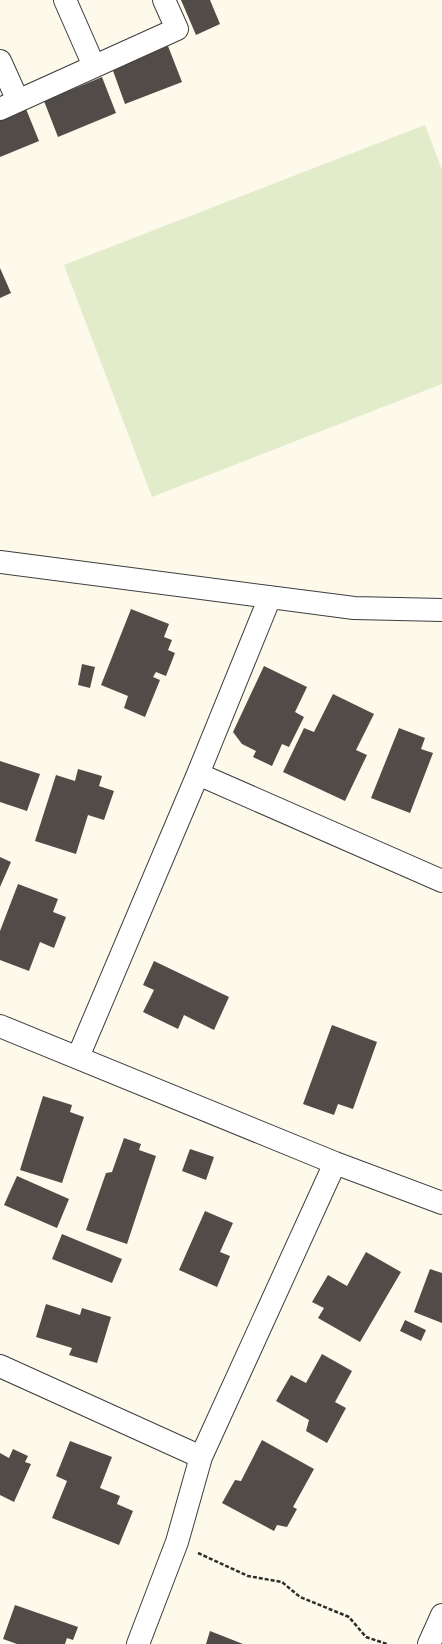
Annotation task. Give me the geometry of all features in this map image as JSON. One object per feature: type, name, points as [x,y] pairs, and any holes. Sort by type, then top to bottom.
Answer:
[{"type":"street","points":[[65,0],[94,66]]},
{"type":"street","points":[[0,61],[9,105],[177,29],[164,0]]},
{"type":"street","points":[[0,562],[354,608],[442,610]]},
{"type":"street","points":[[78,1057],[198,774],[270,597]]},
{"type":"street","points":[[198,774],[442,880]]},
{"type":"street","points":[[0,1026],[335,1163],[442,1203]]},
{"type":"street","points":[[138,1644],[177,1542],[201,1457],[335,1163]]},
{"type":"street","points":[[0,1366],[201,1457]]},
{"type":"street","points":[[429,1644],[442,1615]]},
{"type":"path","points":[[177,1542],[217,1563],[248,1576],[282,1582],[300,1597],[349,1617],[366,1637],[386,1644]]},
{"type":"green space","points":[[425,125],[442,170],[442,384],[152,497],[64,265]]},
{"type":"building","points":[[181,0],[210,0],[220,24],[196,35]]},
{"type":"building","points":[[168,46],[182,82],[125,104],[112,68]]},
{"type":"building","points":[[102,77],[116,113],[58,137],[44,101]]},
{"type":"building","points":[[26,109],[39,141],[0,157],[0,119]]},
{"type":"building","points":[[0,268],[11,293],[0,298]]},
{"type":"building","points":[[131,609],[169,624],[164,637],[172,640],[168,650],[175,653],[166,676],[156,672],[153,677],[160,680],[145,717],[124,708],[128,696],[101,685]]},
{"type":"building","points":[[82,664],[95,667],[90,688],[78,685]]},
{"type":"building","points":[[264,666],[307,687],[295,712],[304,717],[289,747],[282,744],[272,766],[253,757],[256,751],[242,744],[233,732]]},
{"type":"building","points":[[333,694],[374,714],[356,750],[367,755],[345,801],[283,772],[304,728],[314,732]]},
{"type":"building","points":[[399,728],[425,738],[421,749],[433,753],[410,813],[371,798]]},
{"type":"building","points":[[0,761],[40,774],[27,811],[0,802]]},
{"type":"building","points":[[78,769],[102,776],[99,786],[114,791],[104,820],[88,815],[76,854],[35,841],[56,775],[75,781]]},
{"type":"building","points":[[0,857],[11,862],[0,887]]},
{"type":"building","points":[[18,884],[58,899],[53,912],[66,917],[54,948],[40,942],[29,971],[0,960],[0,931]]},
{"type":"building","points":[[154,961],[229,997],[214,1030],[184,1015],[178,1029],[143,1012],[154,990],[143,985]]},
{"type":"building","points":[[332,1025],[377,1042],[353,1109],[338,1104],[334,1115],[303,1104]]},
{"type":"building","points":[[43,1096],[72,1105],[70,1112],[84,1117],[62,1183],[20,1170]]},
{"type":"building","points":[[124,1138],[141,1144],[139,1150],[156,1156],[127,1244],[86,1230],[106,1173],[112,1172]]},
{"type":"building","points":[[190,1149],[214,1157],[206,1180],[182,1171]]},
{"type":"building","points":[[17,1176],[69,1199],[57,1228],[4,1205]]},
{"type":"building","points":[[205,1211],[233,1223],[220,1252],[230,1256],[217,1287],[179,1270]]},
{"type":"building","points":[[62,1234],[122,1259],[112,1283],[52,1259]]},
{"type":"building","points":[[366,1252],[401,1272],[360,1342],[318,1318],[324,1308],[312,1302],[328,1275],[347,1286]]},
{"type":"building","points":[[430,1269],[442,1273],[442,1323],[414,1312]]},
{"type":"building","points":[[46,1304],[80,1315],[82,1308],[111,1317],[97,1363],[69,1355],[72,1348],[36,1337]]},
{"type":"building","points":[[405,1320],[426,1330],[421,1341],[400,1331]]},
{"type":"building","points":[[322,1354],[352,1371],[335,1402],[346,1408],[327,1443],[306,1431],[309,1420],[276,1401],[291,1375],[306,1383]]},
{"type":"building","points":[[262,1440],[314,1469],[293,1507],[297,1509],[287,1527],[277,1525],[274,1531],[222,1503],[235,1480],[241,1481]]},
{"type":"building","points":[[70,1441],[112,1457],[100,1488],[120,1496],[117,1504],[133,1511],[119,1545],[52,1518],[67,1481],[56,1476]]},
{"type":"building","points":[[13,1449],[28,1456],[25,1462],[31,1464],[14,1502],[0,1495],[0,1453],[9,1458]]},
{"type":"building","points":[[15,1605],[78,1627],[73,1640],[67,1638],[65,1644],[17,1644],[3,1639]]},
{"type":"building","points":[[210,1631],[243,1644],[206,1644]]}]
